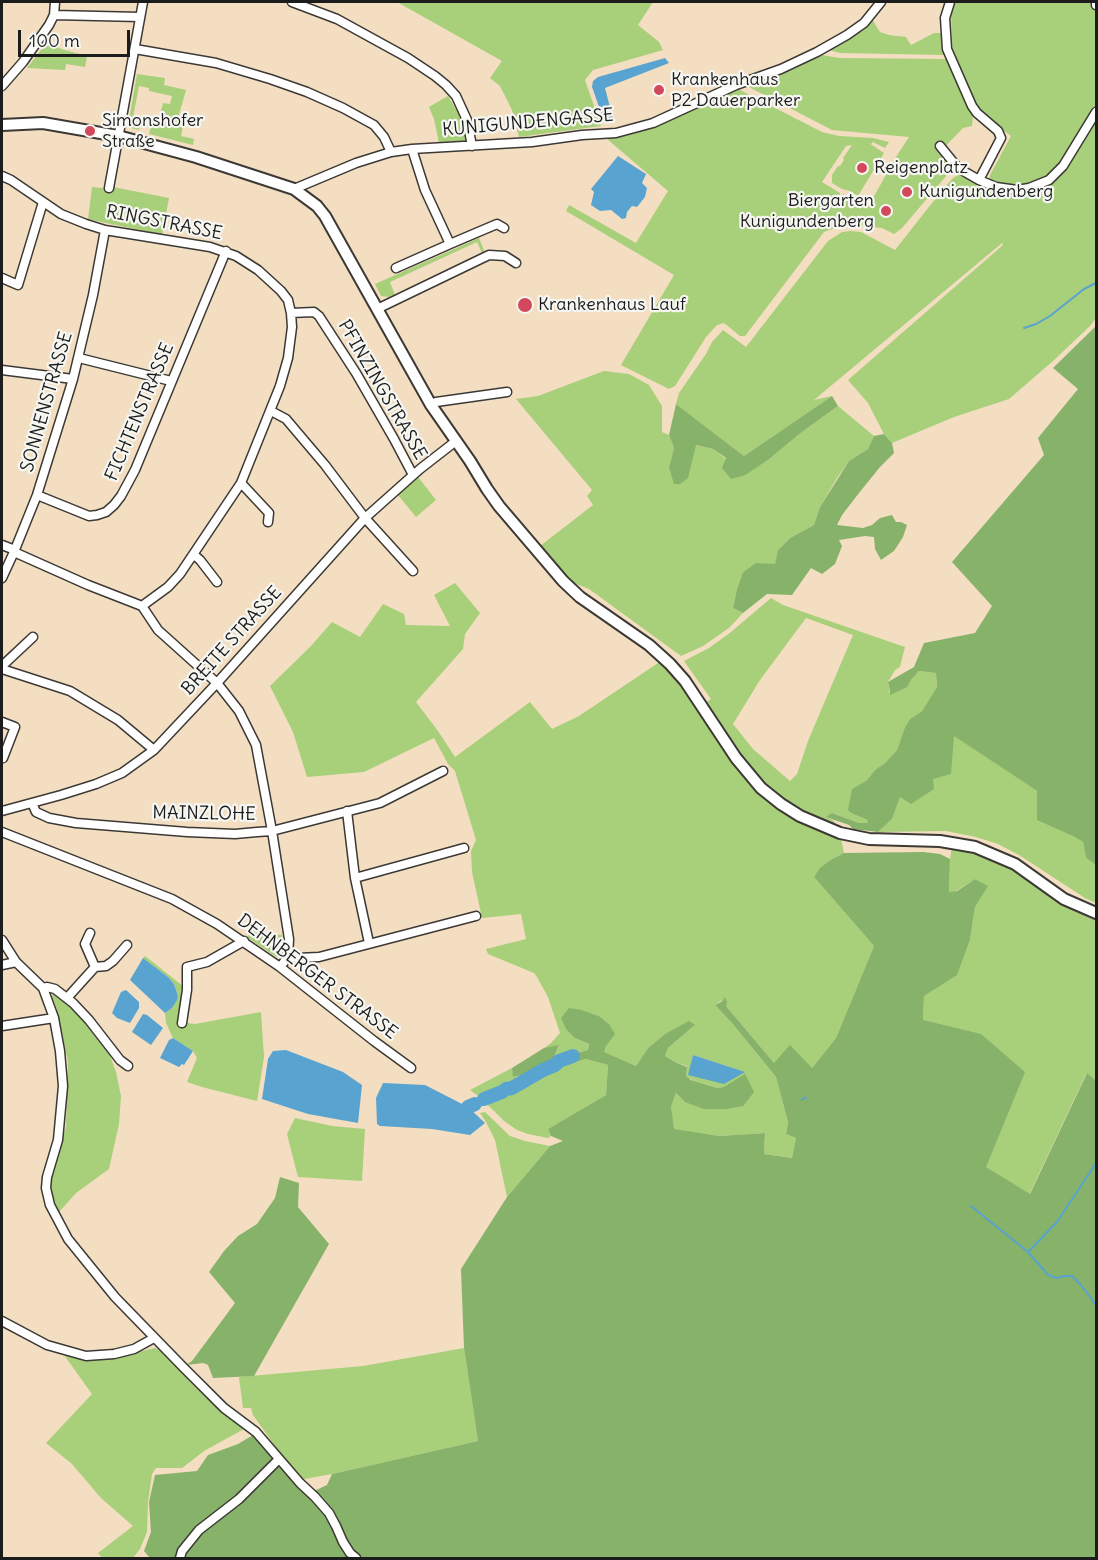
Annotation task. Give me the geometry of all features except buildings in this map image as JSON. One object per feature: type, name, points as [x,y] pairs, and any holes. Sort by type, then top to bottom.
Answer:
[{"type":"street","points":[[2,86],[49,25],[54,15],[55,2]]},
{"type":"street","points":[[110,188],[143,2]]},
{"type":"street","points":[[292,2],[337,19],[408,58],[435,76],[456,96],[467,120],[472,146]]},
{"type":"street","name":"KUNIGUNDENGASSE","points":[[294,189],[356,163],[391,152],[616,133],[653,123],[736,85],[781,69],[817,52],[847,35],[864,22],[881,2]]},
{"type":"street","points":[[950,2],[945,18],[947,49],[972,106],[998,131],[1001,138],[979,180]]},
{"type":"street","points":[[54,15],[140,18]]},
{"type":"street","points":[[135,49],[216,63],[270,78],[307,92],[374,125],[384,137],[391,152]]},
{"type":"street","points":[[940,147],[958,168],[979,180],[996,187],[1017,190],[1029,188],[1049,180],[1063,166],[1096,112]]},
{"type":"street","points":[[2,124],[43,123],[118,136],[196,157],[294,189],[325,216],[431,405],[487,489],[563,581],[580,597],[649,645],[686,681],[736,758],[761,788],[800,816],[840,833],[869,839],[940,841],[975,846],[1015,864],[1064,899],[1096,913]]},
{"type":"street","points":[[412,149],[425,190],[450,244]]},
{"type":"street","name":"RINGSTRASSE","points":[[2,176],[61,214],[105,230],[194,244],[236,256],[258,270],[281,291],[288,300],[291,313]]},
{"type":"street","points":[[2,278],[18,285],[43,202]]},
{"type":"street","points":[[396,268],[497,224],[504,228]]},
{"type":"street","name":"SONNENSTRASSE","points":[[2,578],[37,495],[73,379],[95,289],[105,230]]},
{"type":"street","name":"FICHTENSTRASSE","points":[[37,495],[89,516],[98,515],[114,506],[131,477],[226,252]]},
{"type":"street","points":[[377,309],[489,255],[505,256],[516,263]]},
{"type":"street","name":"PFINZINGSTRASSE","points":[[291,313],[314,312],[318,316],[356,372],[413,476]]},
{"type":"street","points":[[142,606],[174,582],[241,483],[280,386],[288,358],[292,327],[291,313]]},
{"type":"street","points":[[79,358],[171,381]]},
{"type":"street","points":[[2,370],[73,379]]},
{"type":"street","points":[[431,405],[436,402],[507,392]]},
{"type":"street","points":[[271,411],[286,418],[366,518],[413,572]]},
{"type":"street","name":"BREITE STRASSE","points":[[2,811],[96,784],[122,773],[154,750],[366,518],[456,441]]},
{"type":"street","points":[[241,483],[269,513],[268,522]]},
{"type":"street","points":[[2,545],[88,585],[142,606],[158,630],[217,683],[238,711],[256,745],[272,831],[289,939],[288,957],[280,967]]},
{"type":"street","points":[[194,555],[218,582]]},
{"type":"street","points":[[33,637],[2,668],[70,691],[118,720],[154,750]]},
{"type":"street","points":[[2,722],[15,727],[3,758]]},
{"type":"street","name":"MAINZLOHE","points":[[32,803],[36,812],[49,818],[76,823],[235,834],[272,831],[380,803],[443,771]]},
{"type":"street","points":[[347,812],[355,878],[369,943]]},
{"type":"street","name":"DEHNBERGER STRASSE","points":[[2,832],[172,899],[217,924],[280,967],[411,1068]]},
{"type":"street","points":[[355,878],[464,848]]},
{"type":"street","points":[[288,957],[319,957],[476,916]]},
{"type":"street","points":[[90,933],[85,944],[95,967]]},
{"type":"street","points":[[2,940],[16,962],[43,988],[54,1018],[63,1086],[61,1122],[46,1188],[50,1205],[68,1239],[115,1297],[154,1338],[224,1408],[256,1432],[329,1513],[343,1542],[356,1558]]},
{"type":"street","points":[[182,1023],[187,990],[187,967],[207,962],[244,941]]},
{"type":"street","points":[[67,998],[95,967],[106,966],[127,945]]},
{"type":"street","points":[[2,965],[16,962]]},
{"type":"street","points":[[43,988],[55,989],[67,998],[89,1020],[120,1060],[128,1066]]},
{"type":"street","points":[[2,1026],[54,1018]]},
{"type":"street","points":[[2,1321],[47,1345],[86,1356],[114,1354],[134,1349],[154,1338]]},
{"type":"street","points":[[180,1558],[182,1551],[199,1530],[239,1499],[279,1459]]},
{"type":"green space","points":[[397,2],[653,2],[638,25],[659,42],[663,50],[593,70],[585,80],[601,126],[519,137],[512,110],[500,86],[490,78],[502,61]]},
{"type":"green space","points":[[955,2],[1092,2],[1096,11],[1096,107],[1062,163],[1049,175],[1036,182],[1018,187],[989,180],[1011,136],[982,114],[971,98],[952,46],[951,16]]},
{"type":"green space","points":[[872,19],[880,32],[906,37],[911,45],[934,33],[942,33],[944,55],[840,53],[829,50],[864,30]]},
{"type":"green space","points":[[48,41],[61,49],[87,56],[85,67],[66,64],[65,70],[27,68]]},
{"type":"green space","points":[[822,55],[839,58],[947,59],[973,115],[972,126],[963,128],[939,153],[953,168],[902,228],[894,234],[882,228],[847,224],[843,220],[845,224],[824,232],[745,336],[740,336],[724,323],[717,325],[706,337],[675,386],[669,389],[621,365],[674,275],[566,211],[569,205],[636,243],[668,191],[607,139],[659,125],[738,89],[822,132],[889,142],[885,148],[873,142],[869,143],[884,153],[858,196],[832,183],[832,175],[852,145],[846,146],[822,182],[840,193],[839,202],[843,194],[868,207],[909,137],[832,130],[747,86],[790,71]]},
{"type":"green space","points":[[137,74],[165,78],[164,85],[186,90],[178,118],[184,120],[181,136],[194,139],[193,145],[149,134],[153,118],[159,118],[163,103],[170,104],[172,96],[149,91],[149,88],[139,86],[132,122],[140,124],[139,130],[128,126]]},
{"type":"green space","points":[[448,96],[460,116],[466,139],[463,143],[439,143],[429,107]]},
{"type":"green space","points":[[1096,116],[1096,318],[1053,361],[1009,399],[954,417],[892,443],[884,434],[868,403],[848,380],[1003,245],[1002,243],[814,400],[832,396],[744,456],[676,404],[679,393],[712,342],[723,330],[746,347],[828,241],[842,232],[861,232],[895,250],[952,179],[958,175],[998,191],[1048,182]]},
{"type":"green space","points":[[92,187],[112,189],[113,187],[169,198],[162,235],[88,219]]},
{"type":"green space","points":[[479,238],[485,253],[483,255],[477,242],[390,282],[395,295],[381,296],[375,284]]},
{"type":"green space","points":[[1096,326],[1096,865],[1086,858],[1083,842],[1037,820],[1037,791],[954,736],[951,774],[933,779],[934,789],[911,804],[900,797],[892,819],[878,832],[853,829],[849,825],[826,817],[832,813],[859,823],[867,823],[868,820],[848,810],[852,789],[867,780],[897,750],[910,719],[922,711],[937,687],[936,673],[919,671],[907,687],[890,695],[888,682],[914,667],[924,643],[975,633],[992,606],[952,562],[1044,455],[1038,438],[1078,389],[1053,368]]},
{"type":"green space","points":[[604,371],[629,374],[649,385],[662,406],[662,432],[669,435],[674,448],[669,467],[691,459],[695,445],[713,449],[745,474],[768,460],[838,406],[874,436],[868,449],[849,461],[837,478],[820,507],[814,525],[790,538],[778,550],[775,565],[756,563],[743,572],[733,608],[743,613],[729,628],[703,646],[681,656],[589,589],[574,583],[540,546],[593,505],[587,496],[592,490],[516,399],[538,396]]},
{"type":"green space","points":[[832,396],[838,406],[745,475],[731,479],[722,468],[726,458],[713,449],[696,445],[688,478],[680,484],[674,484],[669,467],[674,448],[669,435],[676,404],[744,456]]},
{"type":"green space","points":[[884,434],[892,443],[894,453],[859,493],[837,525],[863,528],[872,525],[880,518],[892,515],[896,522],[907,525],[894,551],[881,560],[875,549],[874,537],[839,540],[842,546],[835,564],[822,574],[811,568],[792,595],[767,594],[743,613],[733,608],[743,572],[756,563],[775,564],[778,550],[790,538],[814,525],[820,507],[849,461],[868,449],[874,436]]},
{"type":"green space","points":[[418,477],[436,500],[416,517],[398,495]]},
{"type":"green space","points":[[455,583],[480,613],[465,634],[463,649],[416,702],[455,757],[530,702],[552,729],[579,716],[661,661],[698,708],[711,699],[684,661],[709,648],[771,598],[783,605],[905,647],[900,667],[895,670],[888,682],[890,694],[911,680],[919,671],[936,673],[937,688],[922,711],[910,719],[897,750],[867,780],[852,789],[853,814],[869,820],[867,823],[859,823],[832,813],[827,817],[834,821],[844,853],[832,859],[814,877],[874,946],[836,1038],[812,1068],[774,1063],[726,1006],[725,998],[715,1005],[776,1077],[788,1122],[786,1134],[796,1138],[792,1158],[764,1154],[765,1133],[719,1136],[673,1130],[671,1107],[676,1093],[685,1102],[724,1087],[717,1088],[692,1080],[686,1076],[687,1066],[665,1056],[668,1048],[694,1026],[689,1022],[665,1034],[648,1048],[636,1066],[603,1052],[609,1024],[599,1016],[582,1010],[575,1038],[589,1044],[588,1050],[560,1058],[554,1057],[559,1046],[544,1048],[560,1033],[548,997],[537,977],[534,973],[488,954],[486,949],[526,939],[521,914],[482,918],[472,872],[471,851],[476,840],[455,771],[448,764],[434,738],[364,772],[307,777],[293,732],[270,686],[332,622],[360,637],[383,604],[404,614],[406,625],[450,626],[434,595]],"holes":[[[806,618],[853,635],[808,741],[797,774],[790,781],[753,749],[733,724],[760,680]],[[693,1055],[744,1072],[689,1075]]]},
{"type":"green space","points":[[953,735],[1037,791],[1073,836],[1083,842],[1086,858],[1096,865],[1096,903],[998,844],[946,831],[878,832],[892,819],[900,796],[933,779]]},
{"type":"green space","points":[[952,847],[973,850],[1006,864],[1056,899],[1096,921],[1096,1081],[1086,1074],[1029,1195],[986,1167],[923,1020],[924,996],[957,974],[970,940],[975,907],[987,886],[975,879],[949,893]]},
{"type":"green space","points":[[923,852],[940,854],[950,859],[949,892],[957,891],[975,879],[988,886],[975,907],[970,940],[957,975],[924,996],[923,1020],[981,1034],[1025,1072],[986,1167],[1030,1194],[1087,1073],[1096,1081],[1096,1558],[150,1558],[144,1551],[151,1532],[149,1502],[155,1475],[197,1471],[208,1455],[238,1444],[253,1435],[328,1514],[326,1501],[314,1491],[327,1485],[332,1474],[478,1441],[464,1348],[461,1269],[507,1197],[550,1146],[563,1141],[551,1136],[548,1129],[606,1095],[608,1065],[586,1059],[561,1066],[537,1079],[534,1073],[513,1077],[512,1068],[544,1048],[559,1045],[554,1057],[560,1058],[588,1050],[589,1044],[575,1038],[566,1029],[561,1018],[569,1008],[599,1016],[609,1024],[615,1034],[604,1052],[636,1066],[648,1048],[665,1034],[689,1021],[695,1025],[668,1048],[665,1056],[687,1067],[686,1076],[691,1080],[717,1088],[724,1087],[745,1074],[754,1092],[743,1106],[726,1109],[704,1109],[685,1102],[676,1093],[671,1107],[674,1129],[719,1136],[765,1133],[764,1154],[792,1158],[796,1138],[786,1134],[788,1122],[776,1077],[715,1005],[725,997],[726,1006],[774,1063],[790,1045],[812,1068],[836,1038],[874,946],[814,877],[820,868],[844,853]]},
{"type":"green space","points":[[252,931],[282,935],[283,952],[281,956],[277,957],[247,937]]},
{"type":"green space","points":[[145,956],[184,987],[179,1022],[195,1024],[261,1012],[264,1057],[257,1101],[187,1082],[197,1058],[193,1051],[173,1038],[166,1023],[165,1013],[172,1008],[178,996],[174,984],[143,958]]},
{"type":"green space","points":[[54,992],[79,1012],[95,1031],[109,1053],[121,1096],[119,1124],[109,1169],[76,1193],[59,1212],[52,1196],[50,1180],[66,1127],[68,1062],[52,997]]},
{"type":"green space","points":[[586,1059],[608,1065],[606,1095],[548,1129],[551,1136],[548,1138],[517,1130],[470,1090],[512,1068],[514,1077],[535,1073],[537,1078],[561,1066]]},
{"type":"green space","points":[[485,1112],[510,1136],[550,1146],[507,1197],[495,1140],[480,1113]]},
{"type":"green space","points":[[295,1118],[332,1126],[365,1129],[362,1181],[298,1177],[287,1134]]},
{"type":"green space","points":[[280,1177],[299,1183],[298,1207],[329,1244],[254,1376],[213,1378],[208,1365],[203,1363],[186,1365],[192,1361],[235,1303],[209,1272],[238,1236],[257,1224],[275,1198]]},
{"type":"green space","points":[[155,1348],[162,1351],[220,1411],[244,1429],[204,1451],[182,1468],[156,1468],[152,1474],[148,1502],[147,1532],[140,1549],[133,1558],[102,1558],[98,1553],[133,1526],[101,1498],[72,1464],[46,1443],[92,1394],[64,1355],[89,1360],[109,1359]]},
{"type":"green space","points":[[464,1348],[478,1441],[299,1480],[253,1415],[251,1408],[243,1408],[239,1377],[363,1366]]},
{"type":"water","points":[[665,58],[669,63],[605,88],[613,119],[610,122],[603,118],[592,87],[593,81],[598,77]]},
{"type":"water","points":[[618,156],[646,174],[642,183],[647,188],[645,197],[637,207],[632,206],[626,218],[622,219],[611,210],[600,211],[591,205],[594,192],[591,189]]},
{"type":"water","points":[[143,958],[174,984],[177,1000],[165,1013],[130,980]]},
{"type":"water","points":[[126,990],[139,1002],[139,1008],[130,1023],[117,1018],[112,1013],[121,992]]},
{"type":"water","points":[[143,1014],[163,1028],[151,1045],[132,1032]]},
{"type":"water","points":[[173,1038],[193,1051],[184,1065],[179,1067],[160,1058],[169,1040]]},
{"type":"water","points":[[286,1050],[343,1072],[362,1085],[358,1123],[308,1114],[262,1099],[268,1059],[273,1051]]},
{"type":"water","points":[[693,1055],[745,1072],[724,1084],[688,1075]]},
{"type":"water","points":[[383,1083],[425,1085],[468,1107],[485,1123],[470,1135],[432,1129],[380,1126],[377,1124],[376,1098]]},
{"type":"waterway","points":[[1024,328],[1050,316],[1084,289],[1096,283]]},
{"type":"waterway","points":[[484,1099],[512,1088],[559,1061],[573,1056]]},
{"type":"waterway","points":[[468,1107],[475,1104]]},
{"type":"waterway","points":[[1029,1251],[1057,1222],[1096,1163]]},
{"type":"waterway","points":[[971,1206],[1028,1252],[1048,1275],[1057,1278],[1072,1276],[1096,1305]]},
{"type":"place","name":"Krankenhaus P2 Dauerparker","points":[[659,90]]},
{"type":"place","name":"Simonshofer Straße","points":[[90,131]]},
{"type":"place","name":"Reigenplatz","points":[[862,168]]},
{"type":"place","name":"Kunigundenberg","points":[[907,192]]},
{"type":"place","name":"Biergarten Kunigundenberg","points":[[886,211]]},
{"type":"place","name":"Krankenhaus Lauf","points":[[525,305]]}]
